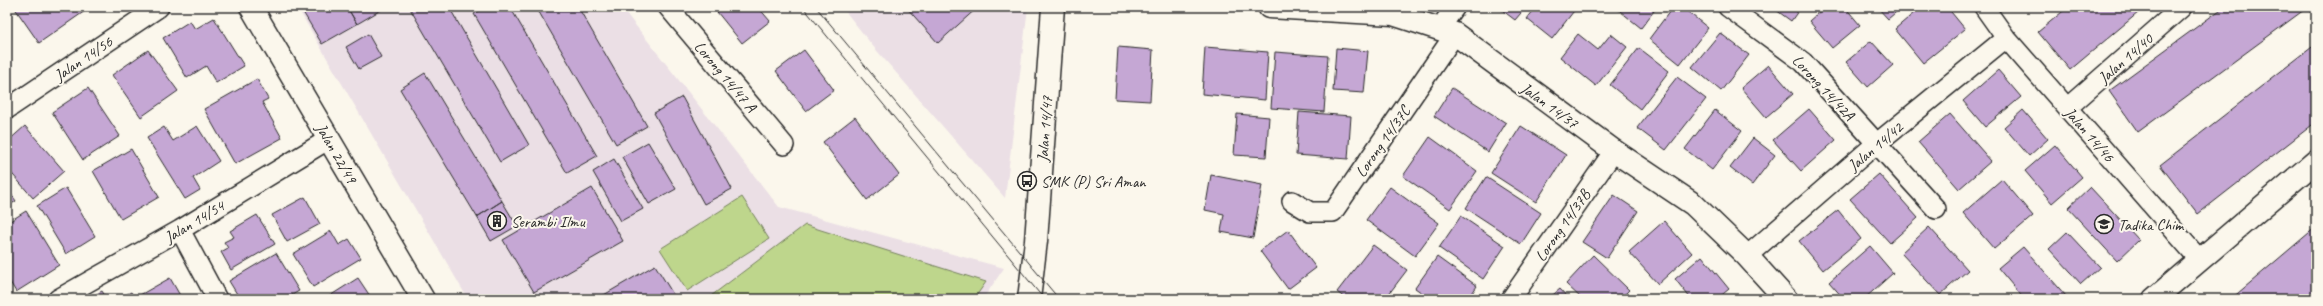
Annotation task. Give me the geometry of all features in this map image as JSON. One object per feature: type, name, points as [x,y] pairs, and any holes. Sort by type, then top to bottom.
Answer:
[{"type":"street","name":"Jalan 14/56","points":[[7,109],[159,7]]},
{"type":"street","name":"Jalan 22/49","points":[[252,7],[423,299]]},
{"type":"street","name":"Lorong 14/47 A","points":[[668,7],[784,145]]},
{"type":"street","name":"Jalan 14/47","points":[[1029,299],[1036,241],[1053,7]]},
{"type":"street","name":"Jalan 14/37","points":[[1269,7],[1338,9],[1393,14],[1448,31],[1614,151],[1693,204],[1747,256],[1786,299]]},
{"type":"street","points":[[1448,31],[1455,7]]},
{"type":"street","name":"Lorong 14/42A","points":[[1728,7],[1803,62],[1936,209]]},
{"type":"street","name":"Jalan 14/46","points":[[1984,7],[2006,38],[2199,259]]},
{"type":"street","name":"Jalan 14/40","points":[[2067,108],[2182,7]]},
{"type":"street","name":"Lorong 14/37C","points":[[1292,201],[1310,212],[1333,212],[1448,31]]},
{"type":"street","name":"Jalan 14/42","points":[[1747,256],[1877,143],[2006,38]]},
{"type":"street","name":"Jalan 14/54","points":[[58,299],[180,230],[329,139]]},
{"type":"street","name":"Lorong 14/37B","points":[[1511,299],[1614,151]]},
{"type":"street","points":[[2154,299],[2199,259],[2316,161]]},
{"type":"street","points":[[180,230],[217,299]]},
{"type":"shaded area","points":[[297,7],[621,7],[779,207],[1004,268],[983,299],[468,299]]},
{"type":"shaded area","points":[[842,7],[1028,7],[1005,198],[872,45]]},
{"type":"green space","points":[[742,197],[769,239],[687,291],[660,249]]},
{"type":"green space","points":[[805,225],[986,282],[974,299],[707,299]]},
{"type":"building","points":[[14,7],[82,7],[85,11],[39,43]]},
{"type":"building","points":[[300,7],[347,7],[357,24],[322,44]]},
{"type":"building","points":[[347,7],[386,7],[357,24]]},
{"type":"building","points":[[409,7],[449,7],[529,145],[500,162]]},
{"type":"building","points":[[486,7],[510,7],[597,156],[567,173],[474,14]]},
{"type":"building","points":[[536,7],[578,7],[647,126],[616,144]]},
{"type":"building","points":[[713,7],[758,7],[770,21],[742,43]]},
{"type":"building","points":[[906,7],[978,7],[938,43]]},
{"type":"building","points":[[1498,7],[1526,7],[1515,20]]},
{"type":"building","points":[[1536,7],[1577,7],[1552,39],[1527,19]]},
{"type":"building","points":[[1615,7],[1657,7],[1641,28]]},
{"type":"building","points":[[1673,7],[1682,7],[1708,28],[1680,64],[1649,39]]},
{"type":"building","points":[[1772,7],[1801,7],[1791,21]]},
{"type":"building","points":[[1825,7],[1845,7],[1860,25],[1832,48],[1809,21]]},
{"type":"building","points":[[1877,7],[1902,7],[1888,19]]},
{"type":"building","points":[[1921,7],[1947,7],[1965,29],[1923,63],[1895,29]]},
{"type":"building","points":[[2068,7],[2145,7],[2070,70],[2038,32]]},
{"type":"building","points":[[2224,7],[2308,7],[2138,132],[2109,91]]},
{"type":"building","points":[[214,18],[244,66],[216,83],[206,66],[187,78],[163,38],[190,21],[195,29]]},
{"type":"building","points":[[1720,33],[1749,55],[1721,91],[1692,67]]},
{"type":"building","points":[[368,34],[381,57],[359,69],[346,47]]},
{"type":"building","points":[[1578,34],[1598,50],[1611,34],[1627,47],[1596,86],[1560,57]]},
{"type":"building","points":[[1871,41],[1893,65],[1868,87],[1846,62]]},
{"type":"building","points":[[2316,44],[2316,122],[2198,214],[2160,165]]},
{"type":"building","points":[[1118,47],[1153,50],[1150,101],[1115,99]]},
{"type":"building","points":[[1205,47],[1268,52],[1265,100],[1202,94]]},
{"type":"building","points":[[1336,48],[1368,51],[1364,93],[1333,91]]},
{"type":"building","points":[[1639,48],[1669,71],[1640,109],[1610,85]]},
{"type":"building","points":[[148,50],[178,91],[141,117],[112,75]]},
{"type":"building","points":[[804,50],[834,90],[806,111],[776,71]]},
{"type":"building","points":[[1275,52],[1328,56],[1324,112],[1271,108]]},
{"type":"building","points":[[1768,65],[1793,94],[1766,117],[1741,88]]},
{"type":"building","points":[[1998,70],[2021,97],[1985,127],[1963,101]]},
{"type":"building","points":[[425,73],[502,201],[477,217],[400,89]]},
{"type":"building","points":[[1677,77],[1706,99],[1666,150],[1637,128]]},
{"type":"building","points":[[257,79],[268,99],[262,102],[282,138],[235,164],[204,109]]},
{"type":"building","points":[[88,88],[120,136],[83,160],[52,112]]},
{"type":"building","points":[[1452,88],[1506,123],[1488,152],[1434,116]]},
{"type":"building","points":[[682,97],[732,189],[704,204],[654,113]]},
{"type":"building","points":[[1809,109],[1836,140],[1801,171],[1773,140]]},
{"type":"building","points":[[1715,110],[1742,131],[1712,170],[1685,149]]},
{"type":"building","points":[[2023,110],[2048,139],[2029,156],[2004,127]]},
{"type":"building","points":[[1299,112],[1351,116],[1348,159],[1296,155]]},
{"type":"building","points":[[1237,114],[1269,117],[1266,157],[1234,155]]},
{"type":"building","points":[[1950,114],[1991,161],[1959,189],[1918,142]]},
{"type":"building","points":[[855,117],[899,175],[867,200],[823,142]]},
{"type":"building","points":[[25,126],[64,171],[33,198],[7,168],[7,142]]},
{"type":"building","points":[[197,126],[219,161],[193,178],[200,190],[185,199],[147,138],[164,127],[173,141]]},
{"type":"building","points":[[1521,126],[1566,155],[1536,202],[1491,173]]},
{"type":"building","points":[[1430,137],[1477,171],[1450,209],[1403,176]]},
{"type":"building","points":[[1753,138],[1775,155],[1752,185],[1730,168]]},
{"type":"building","points":[[648,142],[676,189],[649,204],[622,157]]},
{"type":"building","points":[[2055,145],[2082,177],[2052,203],[2025,171]]},
{"type":"building","points":[[131,149],[159,197],[121,219],[93,171]]},
{"type":"building","points":[[614,159],[643,209],[621,221],[593,172]]},
{"type":"building","points":[[1879,174],[1918,218],[1890,243],[1850,199]]},
{"type":"building","points":[[1211,175],[1262,185],[1253,238],[1221,232],[1224,214],[1205,210]]},
{"type":"building","points":[[1486,177],[1541,213],[1521,244],[1466,208]]},
{"type":"building","points":[[2002,179],[2033,216],[1994,249],[1963,213]]},
{"type":"building","points":[[1390,187],[1439,223],[1415,256],[1366,220]]},
{"type":"building","name":"Tadika Chim","points":[[2090,187],[2139,240],[2117,261],[2068,208]]},
{"type":"building","points":[[7,188],[16,201],[7,207]]},
{"type":"building","points":[[66,188],[95,236],[66,254],[37,206]]},
{"type":"building","points":[[592,188],[623,241],[534,292],[503,240]]},
{"type":"building","points":[[1614,195],[1638,211],[1607,258],[1582,242]]},
{"type":"building","points":[[305,197],[320,224],[287,242],[272,215]]},
{"type":"building","name":"Serambi Ilmu","points":[[502,201],[517,226],[491,241],[477,217]]},
{"type":"building","points":[[1838,210],[1861,239],[1823,270],[1799,241]]},
{"type":"building","points":[[26,211],[59,265],[16,292],[7,277],[7,223]]},
{"type":"building","points":[[257,215],[275,244],[231,270],[221,252],[228,248],[224,242],[234,237],[230,231]]},
{"type":"building","points":[[1461,216],[1505,246],[1483,279],[1439,248]]},
{"type":"building","points":[[1664,221],[1692,253],[1658,284],[1629,252]]},
{"type":"building","points":[[1929,227],[1968,270],[1940,295],[1901,253]]},
{"type":"building","points":[[2316,227],[2316,299],[2231,299]]},
{"type":"building","points":[[1288,230],[1316,268],[1288,289],[1260,251]]},
{"type":"building","points":[[331,231],[339,245],[349,239],[361,258],[313,287],[293,254]]},
{"type":"building","points":[[2067,232],[2100,267],[2081,284],[2049,249]]},
{"type":"building","points":[[1373,245],[1407,270],[1385,299],[1346,299],[1337,292]]},
{"type":"building","points":[[1870,246],[1893,273],[1864,299],[1844,299],[1829,282]]},
{"type":"building","points":[[2023,247],[2066,296],[2063,299],[2024,299],[1998,268]]},
{"type":"building","points":[[276,253],[299,291],[285,299],[250,299],[248,296],[240,299],[229,281]]},
{"type":"building","points":[[1593,255],[1629,290],[1620,299],[1582,299],[1566,284]]},
{"type":"building","points":[[1702,256],[1729,289],[1717,299],[1691,299],[1675,279]]},
{"type":"building","points":[[1437,257],[1477,286],[1468,299],[1431,299],[1415,288]]},
{"type":"building","points":[[655,265],[676,299],[597,299]]},
{"type":"building","points":[[170,278],[182,299],[143,299],[140,295]]},
{"type":"building","points":[[358,278],[372,299],[325,299]]},
{"type":"building","points":[[1560,289],[1569,299],[1548,299]]},
{"type":"building","points":[[102,291],[107,299],[88,299]]},
{"type":"building","points":[[131,292],[135,299],[118,299]]},
{"type":"tram line","points":[[803,7],[1044,299]]},
{"type":"tram line","points":[[816,7],[1059,299]]},
{"type":"place","name":"SMK (P) Sri Aman","points":[[1027,181]]},
{"type":"place","name":"Serambi Ilmu","points":[[497,221]]},
{"type":"place","name":"Tadika Chim","points":[[2104,224]]}]
